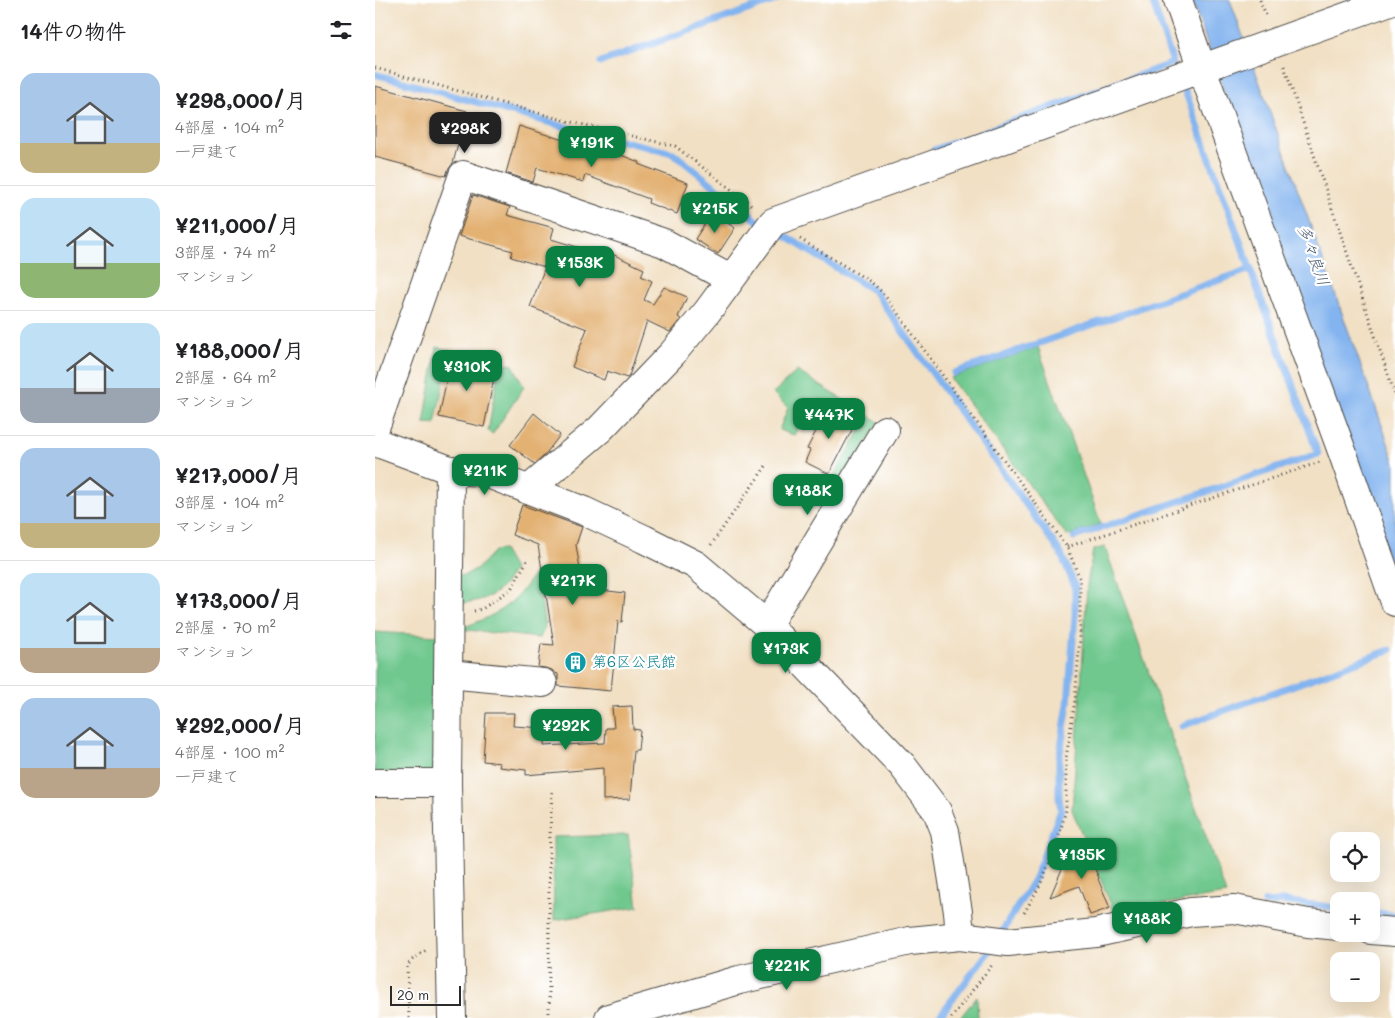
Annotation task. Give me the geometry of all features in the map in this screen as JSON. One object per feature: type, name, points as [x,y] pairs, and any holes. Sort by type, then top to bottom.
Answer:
[{"type":"street","points":[[1178,0],[1206,67],[1395,602]]},
{"type":"street","points":[[528,490],[600,429],[672,354],[707,312],[773,222],[1393,0]]},
{"type":"street","points":[[375,428],[463,175],[664,243],[730,279]]},
{"type":"street","points":[[767,625],[885,430]]},
{"type":"street","points":[[375,442],[449,470],[483,472],[584,511],[696,565],[767,625],[902,765],[937,811],[945,831],[959,912],[960,936]]},
{"type":"street","points":[[449,470],[447,783],[452,1018]]},
{"type":"street","points":[[448,674],[543,683]]},
{"type":"street","points":[[375,783],[447,783]]},
{"type":"street","points":[[609,1018],[748,978],[910,941],[960,936],[1008,942],[1096,933],[1191,912],[1234,909],[1308,923],[1330,925]]},
{"type":"street","points":[[1380,931],[1395,932]]},
{"type":"path","points":[[1260,0],[1276,42],[1395,395]]},
{"type":"path","points":[[375,68],[567,121],[675,146],[773,222],[871,282],[883,293],[1067,547],[1080,579],[1080,638],[1075,700],[1066,758],[1066,810],[1056,847],[1041,885],[998,957],[951,1018]]},
{"type":"path","points":[[1067,547],[1343,454]]},
{"type":"path","points":[[696,565],[767,466]]},
{"type":"path","points":[[448,620],[482,609],[511,589],[528,559]]},
{"type":"path","points":[[549,1018],[549,857],[552,791]]},
{"type":"path","points":[[409,1018],[407,966],[419,954],[450,935]]},
{"type":"green space","points":[[437,347],[513,365],[524,387],[492,435],[488,431],[499,367],[449,357],[435,424],[424,423]]},
{"type":"green space","points":[[1038,347],[1101,524],[1067,536],[950,378]]},
{"type":"green space","points":[[797,371],[879,422],[829,504],[820,499],[864,424],[820,400],[794,435],[779,430],[788,408],[773,393]]},
{"type":"green space","points":[[1105,547],[1226,894],[1114,912],[1072,810],[1087,585],[1093,550]]},
{"type":"green space","points":[[503,550],[514,569],[500,589],[488,597],[464,603],[454,594],[455,576],[465,575],[479,567],[494,551]]},
{"type":"green space","points":[[537,570],[545,628],[539,638],[459,629],[501,610],[519,594]]},
{"type":"green space","points":[[375,632],[439,636],[437,773],[375,772]]},
{"type":"green space","points":[[628,835],[638,907],[554,920],[553,837]]},
{"type":"green space","points":[[977,996],[978,1018],[960,1018]]},
{"type":"water","name":"多々良川","points":[[1192,0],[1230,0],[1376,408],[1395,463],[1395,578]]},
{"type":"building","points":[[375,86],[467,111],[453,163],[446,176],[375,157]]},
{"type":"building","points":[[519,126],[611,155],[613,152],[639,162],[638,164],[688,183],[677,214],[648,203],[649,199],[585,175],[583,182],[537,168],[533,182],[506,173]]},
{"type":"building","points":[[473,195],[510,207],[507,215],[554,228],[551,239],[604,255],[606,251],[644,269],[641,276],[652,281],[644,300],[653,304],[664,287],[687,297],[678,317],[681,319],[670,332],[647,321],[627,378],[607,371],[604,380],[572,367],[587,329],[530,307],[545,267],[511,257],[513,251],[459,236]]},
{"type":"building","points":[[712,213],[735,228],[718,254],[695,239]]},
{"type":"building","points":[[451,358],[496,368],[484,427],[439,417]]},
{"type":"building","points":[[828,407],[856,422],[829,474],[805,462],[810,450],[807,449]]},
{"type":"building","points":[[534,413],[560,435],[544,456],[535,464],[510,445]]},
{"type":"building","points":[[522,505],[582,527],[576,545],[583,588],[625,593],[622,622],[618,621],[611,691],[558,686],[558,674],[552,670],[538,667],[541,644],[554,645],[538,545],[512,535]]},
{"type":"building","points":[[632,706],[633,729],[640,730],[638,750],[634,750],[630,799],[603,800],[603,768],[526,775],[526,770],[499,767],[500,763],[483,761],[486,713],[514,713],[513,726],[545,728],[544,746],[605,743],[606,728],[614,728],[612,707]]},
{"type":"building","points":[[1083,843],[1110,908],[1090,915],[1079,886],[1050,897],[1071,848]]},
{"type":"waterway","points":[[601,62],[776,0]]},
{"type":"waterway","points":[[934,150],[1173,63],[1152,0]]},
{"type":"waterway","points":[[375,74],[565,127],[673,153],[758,221],[765,224]]},
{"type":"waterway","points":[[1074,537],[1318,454],[1184,88]]},
{"type":"waterway","points":[[774,229],[874,291],[1060,552],[1075,586],[1075,615],[1068,704],[1059,760],[1061,810],[1035,878],[1000,935]]},
{"type":"waterway","points":[[954,373],[1251,269]]},
{"type":"waterway","points":[[1182,726],[1390,650]]},
{"type":"waterway","points":[[1265,902],[1282,901],[1330,907]]},
{"type":"waterway","points":[[1380,913],[1395,915]]},
{"type":"waterway","points":[[938,1018],[993,946]]},
{"type":"place","name":"第6区公民館","points":[[576,662]]}]
